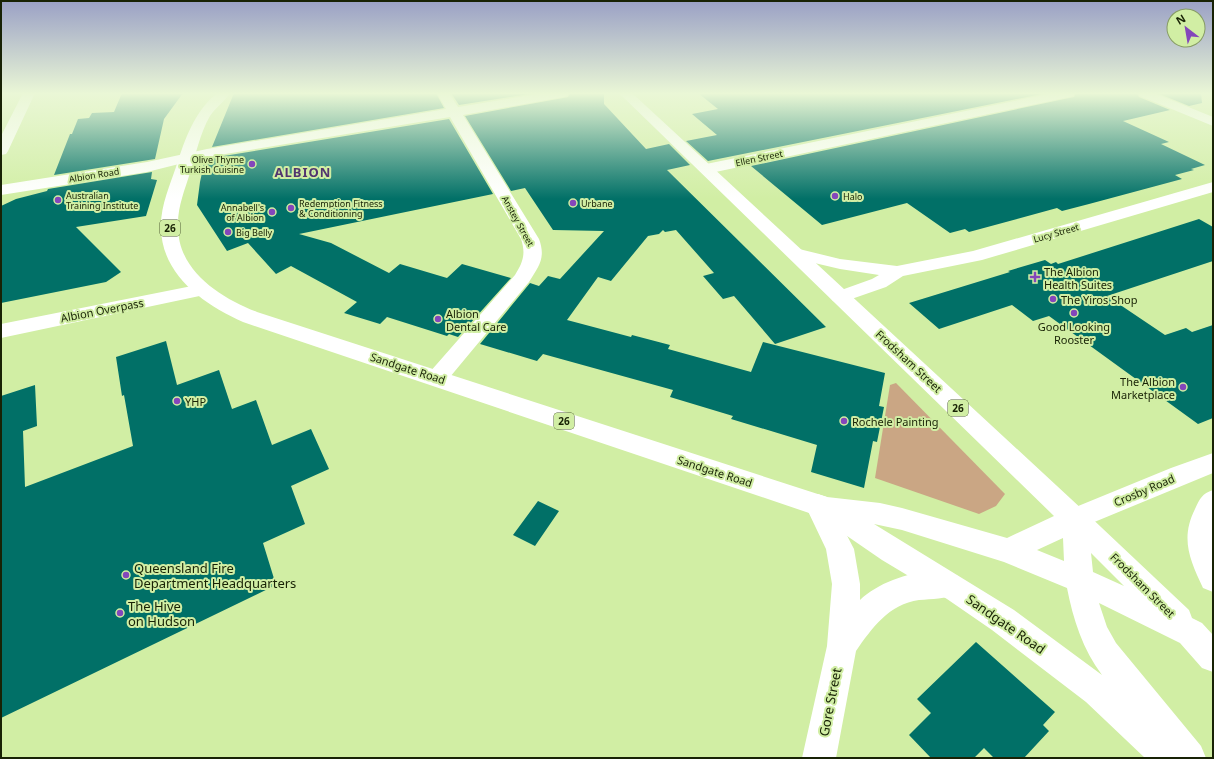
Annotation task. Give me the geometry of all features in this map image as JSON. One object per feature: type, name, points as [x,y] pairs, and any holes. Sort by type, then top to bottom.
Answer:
[{"type":"main road","points":[[1,151],[12,128]]},
{"type":"main road","name":"Sandgate Road","points":[[197,128],[171,212],[170,236],[180,265],[190,279],[202,290],[225,306],[237,312],[823,507],[880,514],[902,519],[1008,551],[1080,580],[1136,605],[1202,639],[1213,657]]},
{"type":"main road","name":"Albion Road","points":[[1,190],[147,167],[215,151],[354,128]]},
{"type":"main road","name":"Anstey Street","points":[[438,378],[522,278],[533,261],[534,254],[530,239],[465,128]]},
{"type":"main road","name":"Frodsham Street","points":[[663,128],[1202,639]]},
{"type":"main road","name":"Ellen Street","points":[[706,169],[900,128]]},
{"type":"main road","name":"Lucy Street","points":[[795,253],[840,264],[897,272],[976,256],[1213,187]]},
{"type":"main road","name":"Lucy Street","points":[[840,297],[879,283],[897,272]]},
{"type":"main road","name":"Albion Overpass","points":[[1,331],[202,290]]},
{"type":"main road","name":"Crosby Road","points":[[1008,551],[1075,519],[1180,475],[1213,463]]},
{"type":"main road","points":[[1213,501],[1203,519],[1200,528],[1202,553],[1213,579]]},
{"type":"main road","name":"Sandgate Road","points":[[823,507],[1003,620],[1097,692],[1170,758]]},
{"type":"main road","name":"Gore Street","points":[[819,758],[842,646],[846,584],[843,558],[837,539],[823,507]]},
{"type":"main road","points":[[1075,519],[1081,593],[1088,620],[1105,654],[1189,758]]},
{"type":"main road","name":"Gore Street","points":[[842,646],[862,617],[885,598],[910,588],[948,585]]},
{"type":"shaded area","points":[[896,383],[1005,494],[996,506],[979,514],[875,478],[890,385]]},
{"type":"building","points":[[74,128],[162,128],[155,159],[54,175],[70,134],[72,134]]},
{"type":"building","points":[[220,128],[323,128],[212,147]]},
{"type":"building","points":[[392,128],[455,128],[493,194],[299,234],[331,243],[389,273],[400,264],[447,278],[462,264],[511,278],[458,337],[449,334],[447,336],[387,317],[380,324],[344,313],[357,302],[291,266],[276,274],[248,243],[227,251],[197,205],[205,159]]},
{"type":"building","points":[[473,128],[627,128],[646,149],[669,144],[690,165],[667,170],[826,327],[775,344],[734,296],[723,299],[703,276],[714,273],[676,230],[665,232],[663,230],[659,234],[648,236],[611,281],[598,277],[567,320],[631,337],[632,335],[670,345],[668,349],[751,372],[763,342],[885,373],[879,406],[884,407],[877,442],[873,441],[864,488],[811,472],[817,445],[731,419],[733,416],[670,397],[673,390],[543,354],[537,361],[480,344],[530,283],[539,286],[548,276],[560,279],[604,231],[553,230],[525,188],[511,191]]},
{"type":"building","points":[[709,128],[870,128],[708,161],[686,141],[717,135]]},
{"type":"building","points":[[927,128],[1139,128],[1169,142],[1161,144],[1205,165],[1191,169],[1194,170],[1175,175],[1182,179],[1089,204],[1062,211],[1057,208],[969,232],[965,229],[950,233],[907,203],[822,225],[751,166]]},
{"type":"building","points":[[152,172],[151,179],[157,180],[146,216],[76,227],[121,272],[106,282],[1,303],[1,206],[16,199],[47,191],[48,189]]},
{"type":"building","points":[[1199,219],[1213,227],[1213,261],[1107,296],[1165,335],[1186,328],[1192,332],[1213,325],[1213,418],[1198,424],[1049,316],[1033,321],[1012,305],[939,329],[909,303],[1045,260],[1051,264],[1056,262],[1058,264]]},
{"type":"building","name":"Queensland Fire Department Headquarters","points":[[166,341],[177,385],[219,370],[232,409],[256,400],[272,445],[311,429],[329,469],[291,486],[305,524],[263,543],[276,585],[1,718],[1,396],[35,385],[37,426],[23,431],[25,487],[133,446],[124,395],[122,396],[116,357]]},
{"type":"building","points":[[538,501],[559,511],[535,546],[513,535]]},
{"type":"building","points":[[976,642],[1055,712],[1043,725],[1049,731],[1024,758],[994,758],[984,748],[974,758],[931,758],[909,735],[931,713],[917,699]]},
{"type":"place","name":"Olive Thyme Turkish Cuisine","points":[[252,164]]},
{"type":"place","name":"Halo","points":[[835,196]]},
{"type":"place","name":"Australian Training Institute","points":[[58,200]]},
{"type":"place","name":"Urbane","points":[[573,203]]},
{"type":"place","name":"Redemption Fitness & Conditioning","points":[[291,208]]},
{"type":"place","name":"Annabell's of Albion","points":[[272,212]]},
{"type":"place","name":"Big Belly","points":[[228,232]]},
{"type":"place","name":"The Albion Health Suites","points":[[1035,277]]},
{"type":"place","name":"The Yiros Shop","points":[[1053,299]]},
{"type":"place","name":"Good Looking Rooster","points":[[1074,313]]},
{"type":"place","name":"Albion Dental Care","points":[[438,319]]},
{"type":"place","name":"The Albion Marketplace","points":[[1183,387]]},
{"type":"place","name":"YHP","points":[[177,401]]},
{"type":"place","name":"Rochele Painting","points":[[844,421]]},
{"type":"place","name":"Queensland Fire Department Headquarters","points":[[126,575]]},
{"type":"place","name":"The Hive on Hudson","points":[[120,613]]},
{"type":"district","name":"ALBION","points":[[303,172]]}]
